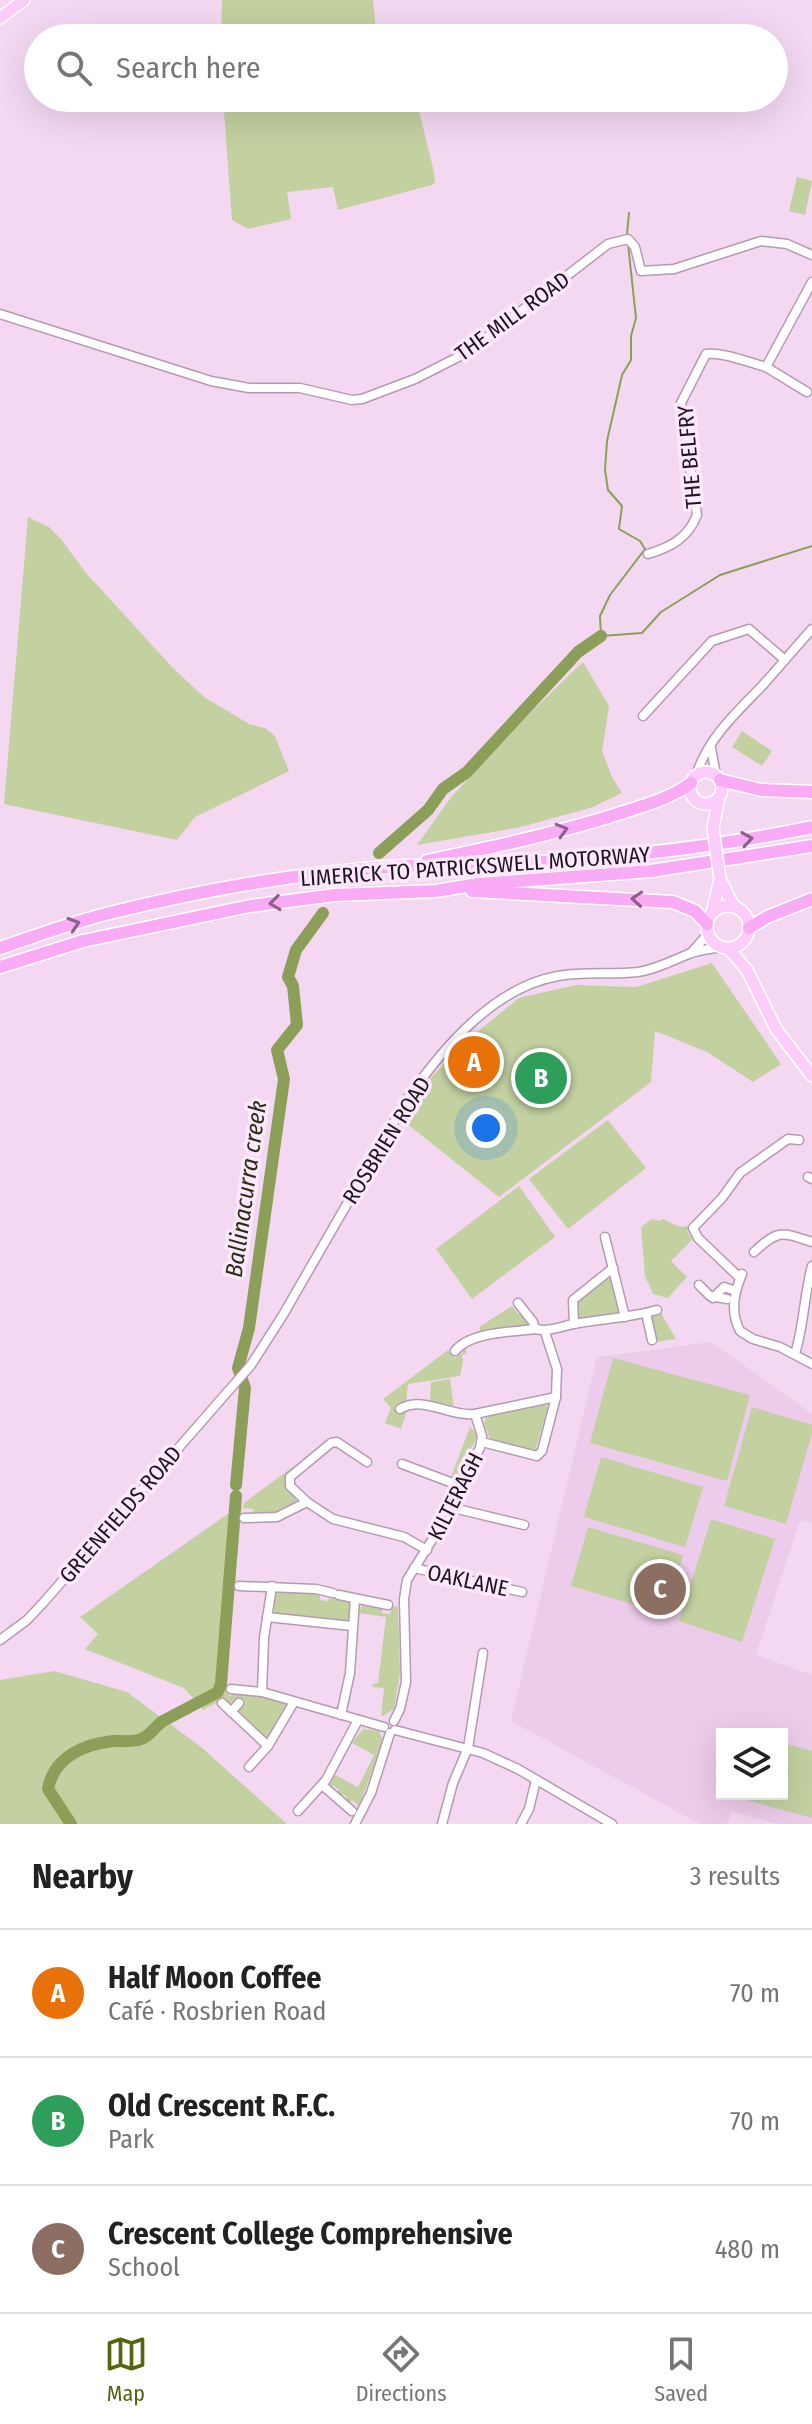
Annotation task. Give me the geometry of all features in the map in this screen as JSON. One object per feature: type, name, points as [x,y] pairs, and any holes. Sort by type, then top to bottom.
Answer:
[{"type":"highway","points":[[718,778],[761,790],[812,792]]},
{"type":"highway","points":[[404,866],[525,841],[603,819],[669,797],[694,780]]},
{"type":"highway","name":"LIMERICK TO PATRICKSWELL MOTORWAY","points":[[0,948],[107,913],[208,891],[313,875],[404,866],[462,866],[630,856],[812,827]]},
{"type":"highway","name":"LIMERICK TO PATRICKSWELL MOTORWAY","points":[[0,967],[83,941],[250,906],[335,895],[436,891],[478,884],[651,871],[812,846]]},
{"type":"highway","points":[[436,891],[673,902],[695,911],[709,924]]},
{"type":"highway","points":[[748,932],[767,917],[812,899]]},
{"type":"main road","points":[[0,18],[24,0]]},
{"type":"main road","points":[[713,828],[722,789],[718,778],[706,772],[694,780],[691,792],[700,802],[713,828],[720,879],[734,907],[745,915],[747,970]]},
{"type":"main road","points":[[700,802],[711,803],[719,797]]},
{"type":"main road","points":[[720,879],[709,924],[711,940],[725,948],[747,970],[776,1029],[810,1073]]},
{"type":"main road","points":[[709,924],[722,907],[734,907]]},
{"type":"main road","points":[[725,948],[740,945],[748,932]]},
{"type":"street","name":"THE MILL ROAD","points":[[0,314],[211,381],[249,388],[300,388],[352,400],[415,379],[468,352],[616,240],[628,239],[635,247],[641,271],[674,269],[761,241],[787,244],[812,255]]},
{"type":"street","points":[[766,367],[812,282]]},
{"type":"street","name":"THE BELFRY","points":[[648,554],[678,542],[697,515],[681,403],[706,354],[766,367],[807,392]]},
{"type":"street","points":[[643,716],[690,663],[718,637],[749,629],[785,660]]},
{"type":"street","points":[[694,780],[730,718],[812,629]]},
{"type":"street","points":[[711,747],[718,778]]},
{"type":"street","name":"ROSBRIEN ROAD","points":[[691,953],[709,924]]},
{"type":"street","name":"ROSBRIEN ROAD","points":[[236,1382],[283,1315],[402,1107],[417,1085],[479,1016],[509,994],[537,981],[579,974],[638,972],[663,966],[691,953],[725,948]]},
{"type":"street","points":[[799,1140],[788,1139],[740,1173],[722,1198],[693,1228],[698,1238],[742,1275],[736,1291],[734,1313],[740,1331],[812,1364]]},
{"type":"street","points":[[754,1252],[775,1235],[787,1234],[812,1242]]},
{"type":"street","points":[[605,1237],[625,1317]]},
{"type":"street","points":[[795,1354],[803,1326],[812,1266]]},
{"type":"street","points":[[574,1324],[573,1300],[613,1268]]},
{"type":"street","points":[[699,1285],[713,1298],[727,1299]]},
{"type":"street","points":[[713,1298],[724,1287],[736,1291]]},
{"type":"street","points":[[518,1303],[535,1329]]},
{"type":"street","points":[[455,1351],[462,1342],[472,1338],[535,1329],[545,1332],[657,1310]]},
{"type":"street","points":[[646,1313],[652,1340]]},
{"type":"street","points":[[482,1442],[537,1456],[542,1451],[556,1397],[557,1369],[545,1332]]},
{"type":"street","name":"GREENFIELDS ROAD","points":[[0,1640],[27,1620],[43,1603],[236,1382]]},
{"type":"street","points":[[400,1409],[408,1404],[420,1404],[475,1414],[556,1397]]},
{"type":"street","name":"KILTERAGH","points":[[355,1824],[371,1793],[406,1682],[404,1599],[407,1580],[427,1550],[445,1506],[482,1442],[475,1414]]},
{"type":"street","points":[[367,1462],[337,1442],[331,1443],[290,1477],[290,1486],[333,1519],[402,1536],[427,1550]]},
{"type":"street","points":[[402,1464],[458,1485]]},
{"type":"street","points":[[244,1518],[278,1517],[307,1502]]},
{"type":"street","points":[[445,1506],[524,1525]]},
{"type":"street","name":"OAKLANE","points":[[414,1568],[522,1592]]},
{"type":"street","points":[[239,1586],[272,1586],[336,1594],[388,1605]]},
{"type":"street","points":[[262,1692],[272,1586]]},
{"type":"street","points":[[341,1715],[350,1673],[355,1599]]},
{"type":"street","points":[[267,1617],[352,1626]]},
{"type":"street","points":[[442,1824],[454,1778],[468,1748],[483,1653]]},
{"type":"street","points":[[231,1689],[262,1692],[468,1748],[536,1780],[607,1823]]},
{"type":"street","points":[[249,1767],[268,1746],[294,1702]]},
{"type":"street","points":[[222,1703],[268,1746]]},
{"type":"street","points":[[231,1712],[239,1703]]},
{"type":"street","points":[[298,1811],[334,1767],[358,1720]]},
{"type":"street","points":[[521,1824],[536,1780]]},
{"type":"street","points":[[322,1785],[352,1811]]},
{"type":"shaded area","points":[[711,1342],[812,1414],[812,1523],[800,1520],[756,1655],[812,1675],[812,1824],[777,1824],[732,1811],[727,1824],[700,1824],[511,1721],[597,1357]]},
{"type":"green space","points":[[222,0],[373,0],[376,24],[221,24]]},
{"type":"green space","points":[[224,112],[419,112],[434,172],[435,182],[432,185],[338,210],[333,187],[287,192],[291,219],[248,229],[232,220]]},
{"type":"green space","points":[[797,177],[812,181],[805,215],[789,211]]},
{"type":"green space","points":[[28,517],[49,527],[61,539],[86,573],[173,668],[204,697],[275,736],[289,771],[195,817],[177,840],[4,804]]},
{"type":"green space","points":[[583,662],[609,706],[602,751],[622,793],[593,807],[521,827],[417,845],[452,796]]},
{"type":"green space","points":[[742,731],[772,751],[762,766],[732,747]]},
{"type":"green space","points":[[712,963],[781,1064],[753,1082],[707,1052],[655,1031],[651,1082],[499,1197],[401,1119],[434,1074],[519,998],[576,985],[636,987]]},
{"type":"green space","points":[[608,1120],[646,1168],[568,1229],[529,1179]]},
{"type":"green space","points":[[519,1186],[555,1237],[472,1299],[436,1249]]},
{"type":"green space","points":[[652,1219],[663,1219],[680,1227],[689,1226],[687,1231],[692,1240],[671,1261],[687,1277],[668,1298],[653,1294],[645,1276],[641,1227]]},
{"type":"green space","points":[[608,1277],[612,1280],[619,1313],[579,1319],[577,1305],[580,1299]]},
{"type":"green space","points":[[512,1306],[530,1325],[481,1334],[479,1327]]},
{"type":"green space","points":[[660,1311],[676,1339],[656,1342],[651,1316]]},
{"type":"green space","points":[[466,1346],[460,1376],[408,1384],[406,1402],[395,1410],[401,1414],[408,1408],[401,1429],[385,1423],[391,1408],[383,1399],[448,1350],[455,1358],[463,1353],[462,1347]]},
{"type":"green space","points":[[613,1358],[750,1395],[727,1481],[590,1443]]},
{"type":"green space","points":[[450,1379],[454,1407],[430,1401],[431,1382]]},
{"type":"green space","points":[[540,1405],[548,1408],[535,1451],[490,1439],[484,1423],[487,1416]]},
{"type":"green space","points":[[752,1407],[812,1425],[786,1524],[724,1506]]},
{"type":"green space","points":[[470,1427],[476,1433],[476,1439],[453,1478],[451,1477]]},
{"type":"green space","points":[[601,1457],[703,1487],[685,1547],[584,1517]]},
{"type":"green space","points":[[294,1466],[285,1481],[297,1500],[293,1505],[278,1513],[266,1514],[253,1514],[254,1509],[243,1508],[244,1503]]},
{"type":"green space","points":[[242,1504],[226,1680],[229,1696],[250,1694],[286,1704],[268,1739],[238,1714],[244,1702],[239,1699],[227,1704],[221,1700],[203,1710],[184,1688],[85,1649],[98,1634],[80,1617]]},
{"type":"green space","points":[[711,1519],[775,1539],[742,1642],[679,1621]]},
{"type":"green space","points":[[588,1527],[683,1555],[666,1614],[571,1586]]},
{"type":"green space","points":[[279,1589],[320,1593],[320,1600],[328,1601],[335,1597],[349,1600],[350,1620],[277,1614],[272,1608]]},
{"type":"green space","points":[[362,1606],[382,1609],[382,1613],[390,1614],[392,1606],[398,1607],[400,1673],[394,1709],[381,1717],[384,1688],[372,1687],[378,1683],[386,1617],[359,1613]]},
{"type":"green space","points":[[54,1671],[127,1692],[201,1747],[287,1824],[0,1824],[0,1680]]},
{"type":"green space","points":[[363,1729],[379,1731],[383,1741],[359,1806],[352,1800],[348,1804],[344,1801],[347,1797],[343,1794],[340,1797],[336,1794],[339,1790],[328,1785],[335,1775],[358,1787],[374,1755],[352,1743]]},
{"type":"green space","points":[[788,1745],[812,1751],[812,1818],[746,1800],[788,1800]]},
{"type":"waterway","points":[[627,234],[629,213]]},
{"type":"waterway","points":[[628,244],[636,318],[631,336],[631,360],[622,375],[607,441],[605,470],[608,490],[622,506],[619,529],[640,541],[645,549],[610,595],[600,616],[601,636],[642,633],[661,612],[720,575],[812,546]]},
{"type":"waterway","name":"Ballinacurra creek","points":[[379,853],[428,810],[443,789],[467,772],[578,652],[601,636]]},
{"type":"waterway","name":"Ballinacurra creek","points":[[236,1485],[245,1388],[238,1368],[249,1328],[284,1079],[277,1050],[297,1025],[293,986],[288,977],[296,950],[323,913]]},
{"type":"waterway","name":"Ballinacurra creek","points":[[71,1824],[48,1789],[51,1778],[64,1761],[91,1745],[142,1739],[163,1721],[218,1692],[236,1496]]},
{"type":"place","name":"Half Moon Coffee","points":[[474,1062]]},
{"type":"place","name":"Old Crescent R.F.C.","points":[[541,1078]]},
{"type":"place","name":"Crescent College Comprehensive","points":[[660,1589]]}]
